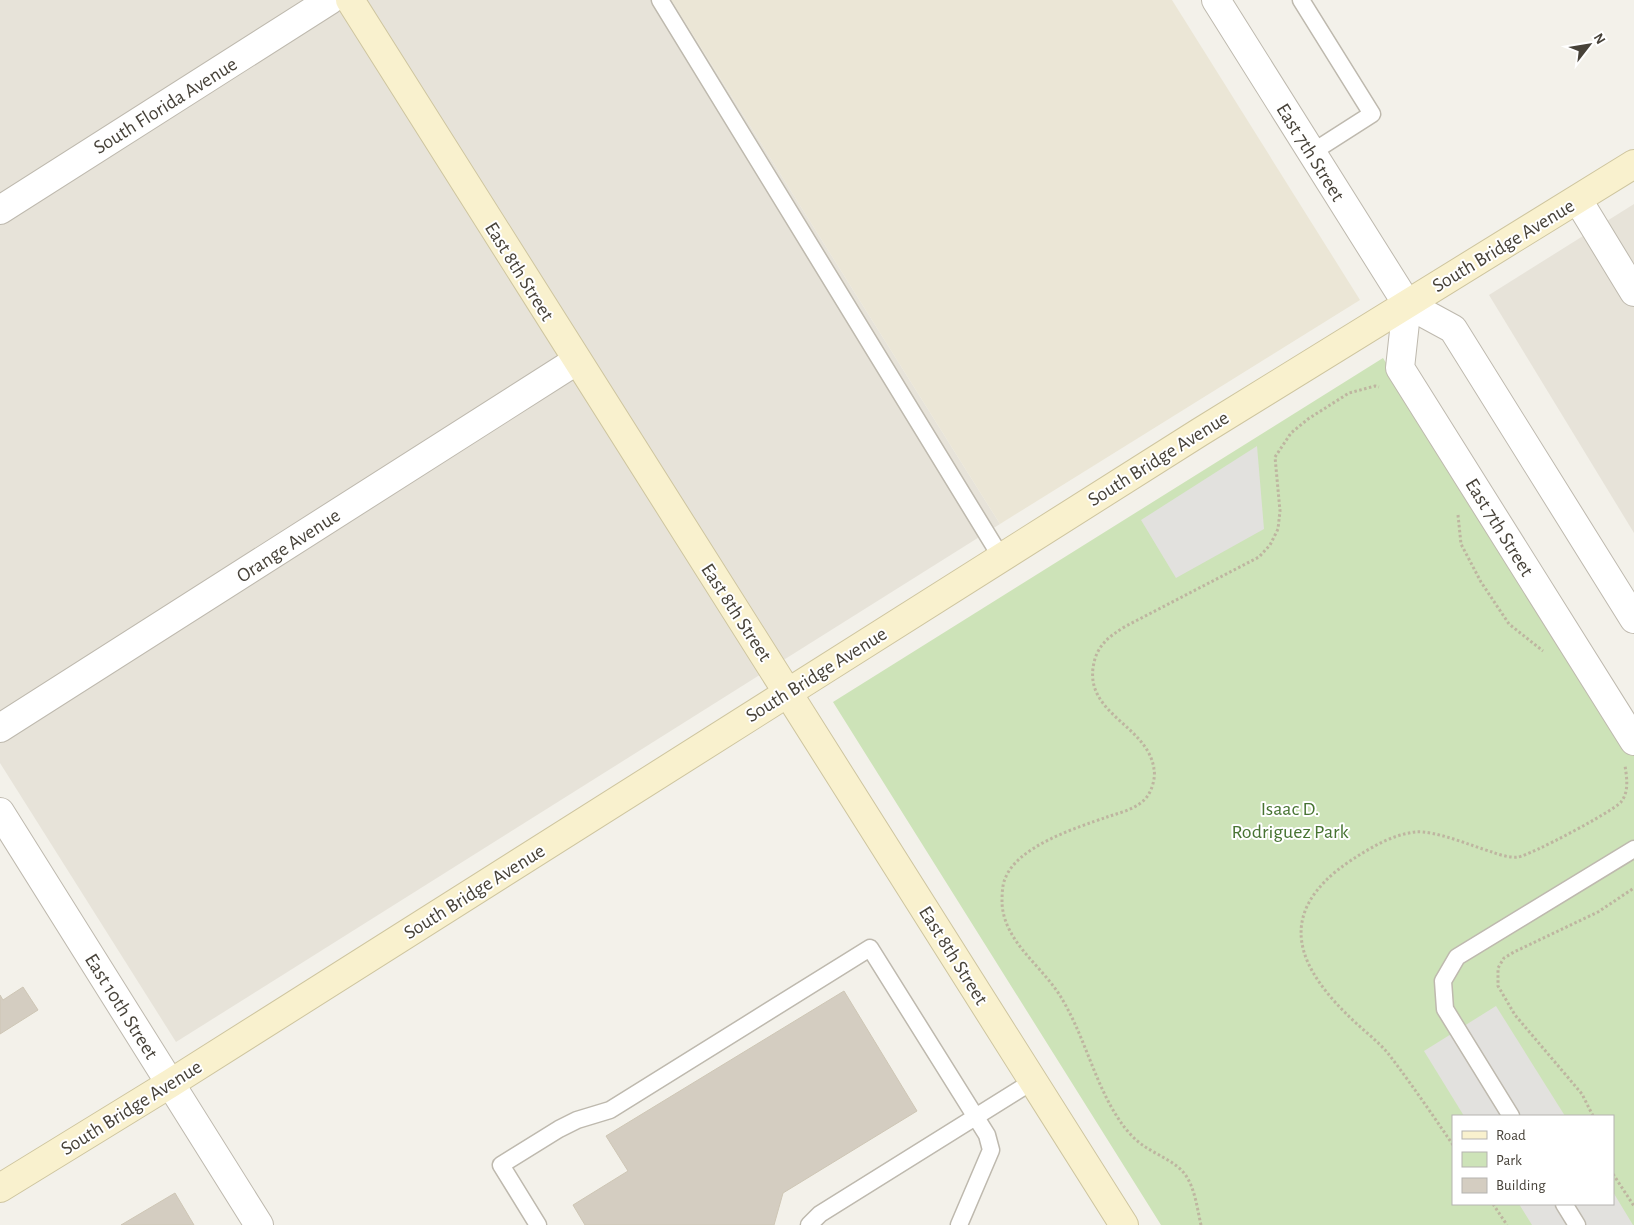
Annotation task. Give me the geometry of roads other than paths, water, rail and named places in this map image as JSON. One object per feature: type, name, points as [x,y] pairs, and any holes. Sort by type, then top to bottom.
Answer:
[{"type":"street","name":"South Florida Avenue","points":[[0,210],[330,0]]},
{"type":"street","name":"East 8th Street","points":[[350,0],[576,361],[788,692],[1124,1225]]},
{"type":"street","name":"East 7th Street","points":[[1216,0],[1406,304],[1400,368],[1628,749]]},
{"type":"street","name":"South Bridge Avenue","points":[[0,1188],[170,1083],[1200,432],[1634,164]]},
{"type":"street","points":[[1578,200],[1634,292]]},
{"type":"street","points":[[1406,304],[1454,329],[1634,619]]},
{"type":"street","name":"Orange Avenue","points":[[0,728],[576,361]]},
{"type":"street","name":"East 10th Street","points":[[0,812],[259,1225]]},
{"type":"lane","points":[[660,0],[1001,557]]},
{"type":"lane","points":[[1301,0],[1372,114],[1312,152]]},
{"type":"lane","points":[[1510,1115],[1445,1009],[1443,981],[1457,958],[1634,849]]},
{"type":"lane","points":[[538,1225],[501,1165],[571,1123],[610,1110],[870,948],[987,1135],[992,1150],[959,1225]]},
{"type":"lane","points":[[809,1225],[820,1214],[1033,1081]]},
{"type":"lane","points":[[1565,1205],[1577,1225]]},
{"type":"park label","name":"Isaac D. Rodriguez Park","points":[[1290,820]]}]
